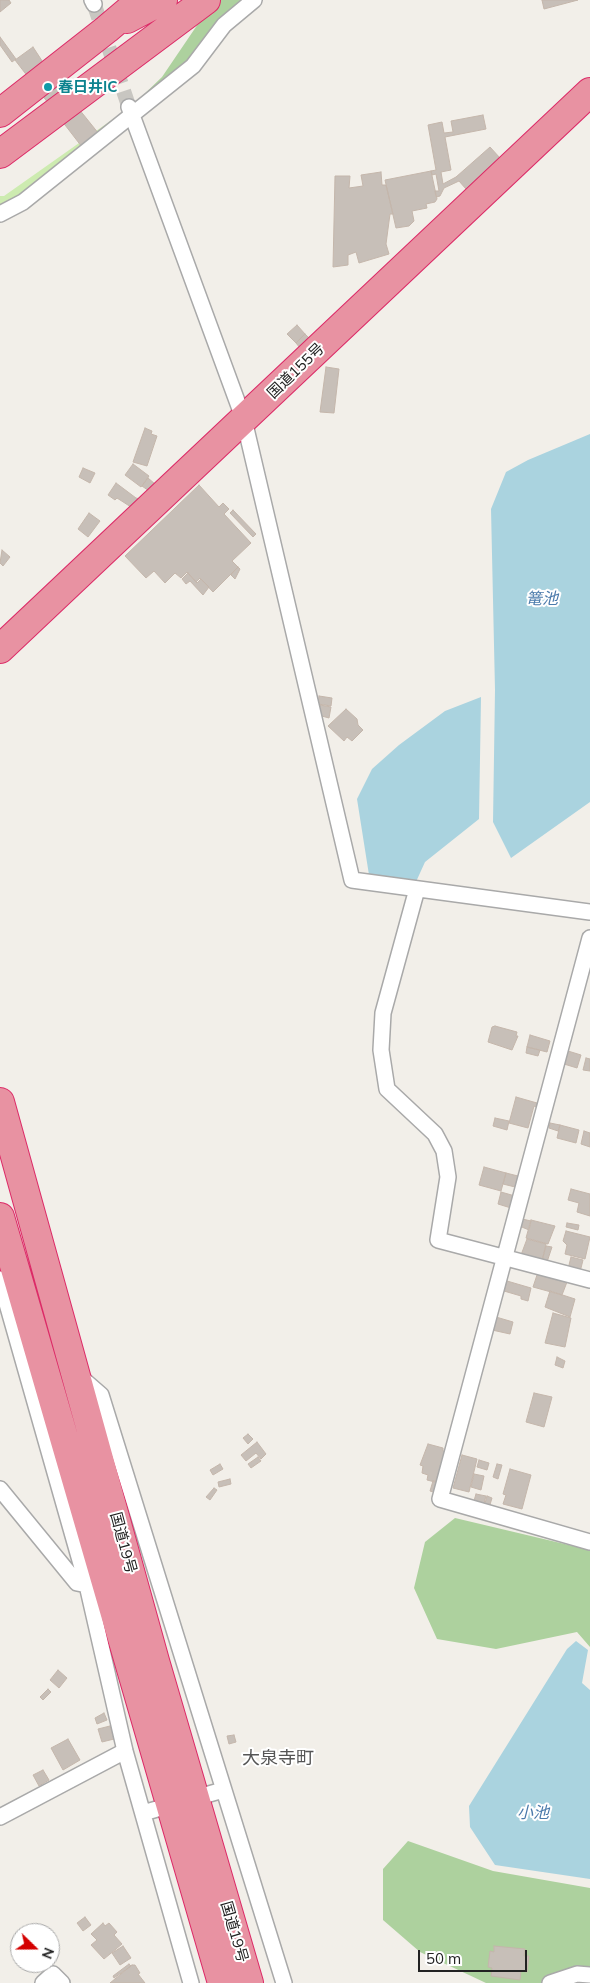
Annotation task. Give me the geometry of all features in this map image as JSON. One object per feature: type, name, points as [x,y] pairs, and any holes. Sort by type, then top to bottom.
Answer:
[{"type":"highway","points":[[0,113],[108,29],[141,0]]},
{"type":"highway","points":[[108,29],[163,0]]},
{"type":"highway","points":[[166,29],[191,0]]},
{"type":"highway","points":[[0,154],[206,0]]},
{"type":"highway","name":"国道155号","points":[[0,649],[590,92]]},
{"type":"highway","name":"国道19号","points":[[0,1102],[77,1374],[155,1661],[222,1983]]},
{"type":"highway","name":"国道19号","points":[[0,1217],[183,1801],[249,1983]]},
{"type":"street","points":[[0,214],[23,202],[131,111],[193,66],[224,25],[254,0]]},
{"type":"street","points":[[131,111],[244,420],[352,880],[590,912]]},
{"type":"street","points":[[417,889],[383,1013],[380,1050],[387,1089],[435,1134],[444,1151],[448,1178],[438,1240],[590,1280]]},
{"type":"street","points":[[590,938],[503,1257],[440,1499],[590,1542]]},
{"type":"street","points":[[0,1279],[87,1585],[125,1750],[192,1983]]},
{"type":"street","points":[[77,1374],[101,1395],[284,1983]]},
{"type":"street","points":[[0,1489],[76,1583],[87,1585]]},
{"type":"street","points":[[0,1817],[125,1750]]},
{"type":"street","points":[[143,1813],[223,1790]]},
{"type":"street","points":[[43,1983],[53,1974],[62,1983]]},
{"type":"street","points":[[550,1983],[577,1974],[590,1976]]},
{"type":"green space","points":[[220,0],[245,0],[188,64],[137,101],[162,77],[202,18]]},
{"type":"green space","points":[[123,112],[123,115],[0,209],[0,196],[4,196]]},
{"type":"green space","points":[[455,1518],[590,1550],[590,1647],[577,1632],[496,1649],[437,1639],[414,1588],[425,1542]]},
{"type":"green space","points":[[408,1841],[493,1871],[590,1888],[590,1983],[486,1983],[420,1952],[383,1920],[383,1869]]},
{"type":"water","name":"篭池","points":[[590,434],[590,802],[511,858],[493,822],[495,690],[491,509],[506,472],[528,460]]},
{"type":"water","points":[[481,697],[479,819],[425,862],[415,884],[369,875],[357,799],[372,769],[399,745],[445,711]]},
{"type":"water","name":"小池","points":[[576,1641],[588,1650],[582,1683],[590,1690],[590,1879],[495,1865],[470,1827],[469,1806],[567,1649]]},
{"type":"building","points":[[0,0],[9,0],[11,3],[0,12]]},
{"type":"building","points":[[542,0],[578,0],[544,9]]},
{"type":"building","points":[[0,37],[16,59],[12,62],[0,45]]},
{"type":"building","name":"春日井IC","points":[[33,47],[50,73],[99,134],[82,147],[15,60]]},
{"type":"building","points":[[483,115],[486,129],[445,137],[451,170],[441,172],[443,184],[456,177],[490,147],[500,158],[466,189],[459,181],[444,188],[440,196],[436,197],[435,191],[439,191],[436,174],[432,175],[431,171],[436,170],[428,125],[442,122],[444,133],[453,132],[451,121]]},
{"type":"building","points":[[431,171],[437,199],[435,202],[426,204],[427,208],[412,211],[414,221],[409,226],[396,228],[385,180]]},
{"type":"building","points":[[381,172],[382,185],[386,185],[393,214],[390,214],[386,244],[389,254],[359,263],[356,252],[348,255],[348,265],[333,267],[335,176],[350,176],[349,188],[363,186],[361,175]]},
{"type":"building","points":[[297,325],[305,334],[296,343],[287,334]]},
{"type":"building","points":[[305,334],[310,339],[300,348],[296,343]]},
{"type":"building","points":[[326,367],[339,369],[334,413],[320,412]]},
{"type":"building","points":[[145,428],[152,431],[151,434],[157,436],[147,466],[133,462]]},
{"type":"building","points":[[133,464],[149,476],[141,487],[125,475]]},
{"type":"building","points":[[83,468],[95,473],[90,483],[79,477]]},
{"type":"building","points":[[148,478],[155,484],[149,491],[142,486]]},
{"type":"building","points":[[116,483],[140,499],[131,507],[117,498],[115,500],[108,495]]},
{"type":"building","points":[[199,485],[219,507],[223,503],[229,509],[224,514],[251,543],[232,561],[238,567],[213,592],[200,578],[196,582],[187,572],[181,578],[175,573],[165,583],[154,571],[146,578],[125,556]]},
{"type":"building","points":[[233,510],[256,534],[253,537],[230,513]]},
{"type":"building","points":[[89,513],[100,521],[88,537],[78,529]]},
{"type":"building","points":[[2,550],[10,557],[3,566],[0,563]]},
{"type":"building","points":[[238,567],[240,569],[235,579],[231,575]]},
{"type":"building","points":[[188,573],[197,583],[201,579],[209,587],[203,595],[190,581],[186,584],[182,579]]},
{"type":"building","points":[[319,696],[332,698],[331,706],[318,704]]},
{"type":"building","points":[[320,705],[331,707],[329,718],[318,715]]},
{"type":"building","points":[[346,709],[357,719],[358,725],[363,730],[352,741],[347,737],[344,741],[328,726]]},
{"type":"building","points":[[495,1026],[517,1032],[516,1036],[518,1036],[512,1050],[488,1042],[492,1027]]},
{"type":"building","points":[[530,1035],[550,1041],[547,1052],[527,1047]]},
{"type":"building","points":[[527,1047],[540,1050],[538,1056],[526,1053]]},
{"type":"building","points":[[568,1051],[581,1055],[577,1068],[564,1064]]},
{"type":"building","points":[[586,1058],[590,1059],[590,1071],[583,1070]]},
{"type":"building","points":[[516,1097],[537,1103],[536,1107],[534,1106],[528,1128],[509,1123]]},
{"type":"building","points":[[495,1118],[509,1121],[507,1130],[493,1126]]},
{"type":"building","points":[[550,1123],[560,1125],[558,1131],[549,1128]]},
{"type":"building","points":[[560,1125],[579,1130],[576,1143],[557,1138]]},
{"type":"building","points":[[584,1131],[590,1133],[590,1147],[581,1144]]},
{"type":"building","points":[[484,1167],[506,1173],[501,1191],[479,1185]]},
{"type":"building","points":[[506,1173],[518,1176],[515,1187],[503,1184]]},
{"type":"building","points":[[571,1189],[590,1194],[590,1216],[577,1212],[579,1203],[568,1200]]},
{"type":"building","points":[[501,1192],[515,1196],[511,1208],[498,1204]]},
{"type":"building","points":[[518,1218],[531,1221],[529,1230],[517,1225]]},
{"type":"building","points":[[531,1220],[555,1226],[548,1244],[526,1238]]},
{"type":"building","points":[[567,1223],[579,1225],[578,1230],[566,1227]]},
{"type":"building","points":[[566,1231],[590,1237],[585,1259],[565,1254],[567,1245],[563,1241]]},
{"type":"building","points":[[527,1239],[546,1244],[542,1261],[521,1255]]},
{"type":"building","points":[[546,1246],[552,1247],[547,1262],[542,1261]]},
{"type":"building","points":[[571,1257],[583,1260],[580,1272],[568,1269]]},
{"type":"building","points":[[538,1272],[566,1279],[567,1282],[562,1295],[533,1287]]},
{"type":"building","points":[[507,1281],[531,1288],[528,1301],[521,1299],[521,1296],[504,1291]]},
{"type":"building","points":[[550,1291],[575,1299],[570,1317],[545,1307]]},
{"type":"building","points":[[553,1313],[571,1318],[565,1347],[545,1343]]},
{"type":"building","points":[[496,1317],[513,1322],[510,1334],[492,1330]]},
{"type":"building","points":[[557,1357],[565,1361],[563,1368],[555,1365]]},
{"type":"building","points":[[534,1393],[552,1397],[544,1427],[526,1422]]},
{"type":"building","points":[[248,1434],[253,1439],[248,1444],[243,1438]]},
{"type":"building","points":[[257,1442],[266,1454],[261,1459],[256,1453],[246,1461],[241,1455]]},
{"type":"building","points":[[428,1444],[443,1448],[443,1451],[447,1452],[435,1482],[427,1480],[428,1475],[422,1473],[423,1466],[420,1465]]},
{"type":"building","points":[[462,1455],[477,1459],[469,1492],[453,1488]]},
{"type":"building","points":[[258,1457],[261,1461],[251,1468],[248,1464]]},
{"type":"building","points":[[479,1460],[489,1463],[487,1470],[477,1467]]},
{"type":"building","points":[[220,1464],[223,1469],[213,1475],[210,1470]]},
{"type":"building","points":[[497,1464],[502,1465],[498,1479],[493,1477]]},
{"type":"building","points":[[510,1469],[531,1475],[522,1509],[503,1504],[506,1495],[503,1494]]},
{"type":"building","points":[[474,1474],[484,1476],[481,1490],[471,1487]]},
{"type":"building","points":[[230,1479],[231,1484],[219,1487],[218,1482]]},
{"type":"building","points":[[433,1481],[439,1482],[437,1493],[430,1491]]},
{"type":"building","points":[[214,1488],[217,1490],[210,1500],[206,1497]]},
{"type":"building","points":[[476,1494],[486,1496],[483,1507],[473,1504]]},
{"type":"building","points":[[487,1496],[492,1498],[489,1508],[484,1507]]},
{"type":"building","points":[[58,1670],[67,1678],[59,1688],[50,1680]]},
{"type":"building","points":[[48,1689],[51,1692],[43,1700],[40,1697]]},
{"type":"building","points":[[104,1713],[107,1720],[97,1724],[95,1718]]},
{"type":"building","points":[[110,1726],[114,1739],[102,1742],[98,1729]]},
{"type":"building","points":[[234,1735],[236,1742],[229,1744],[227,1736]]},
{"type":"building","points":[[68,1739],[80,1760],[63,1770],[51,1748]]},
{"type":"building","points":[[43,1770],[49,1780],[39,1786],[33,1775]]},
{"type":"building","points":[[85,1917],[91,1925],[83,1931],[77,1923]]},
{"type":"building","points":[[103,1923],[105,1926],[109,1923],[117,1932],[114,1935],[122,1944],[104,1959],[91,1945],[97,1940],[91,1934]]},
{"type":"building","points":[[123,1946],[131,1958],[120,1965],[112,1953]]},
{"type":"building","points":[[494,1946],[525,1949],[524,1956],[529,1956],[527,1972],[521,1971],[520,1980],[491,1976],[492,1968],[488,1967],[490,1951],[494,1952]]},
{"type":"building","points":[[129,1964],[131,1966],[114,1978],[113,1976]]},
{"type":"building","points":[[132,1965],[135,1965],[140,1973],[138,1974],[145,1983],[110,1983]]},
{"type":"tunnel","points":[[94,4],[129,107]]},
{"type":"place","name":"春日井IC","points":[[48,87]]},
{"type":"district","name":"大泉寺町","points":[[278,1759]]}]
